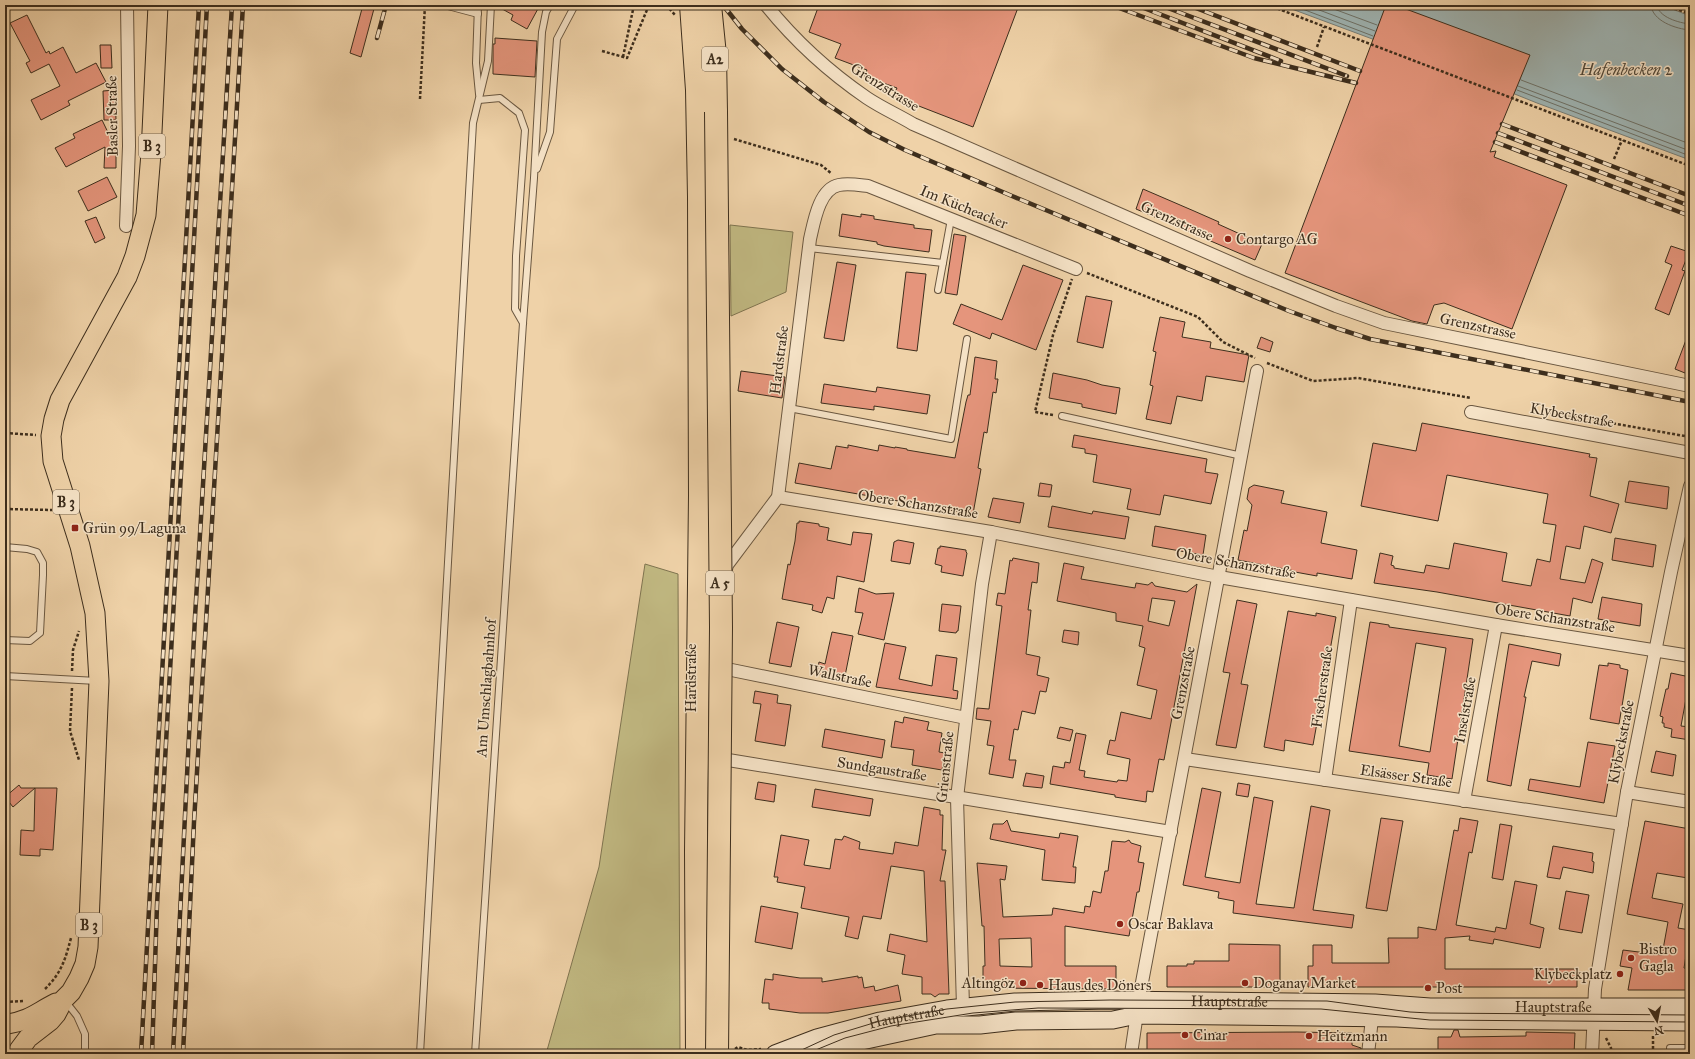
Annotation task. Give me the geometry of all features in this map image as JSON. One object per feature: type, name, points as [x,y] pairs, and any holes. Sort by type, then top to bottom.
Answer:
[{"type":"highway","name":"A2","points":[[690,5],[707,108]]},
{"type":"highway","name":"A2","points":[[707,108],[715,54],[710,5]]},
{"type":"highway","name":"A 5","points":[[697,1054],[696,852],[700,495],[707,108]]},
{"type":"highway","name":"A 5","points":[[707,108],[721,627],[716,1054]]},
{"type":"main road","name":"B 3","points":[[7,1023],[22,1022],[34,1017],[64,999],[71,992],[85,964],[88,947],[98,681],[95,613],[80,546],[53,461],[51,436],[54,419],[60,400],[127,277],[135,256],[146,215],[151,153],[158,5]]},
{"type":"main road","name":"B 3","points":[[18,1052],[28,1038],[50,1021],[56,1014],[64,999]]},
{"type":"main road","name":"Hauptstraße","points":[[775,1054],[817,1038],[880,1021],[964,1007],[1039,1000],[1138,1008],[1373,1010],[1397,1018],[1430,1020],[1594,1014],[1690,1007]]},
{"type":"main road","name":"Hauptstraße","points":[[816,1054],[864,1040],[936,1025],[980,1025],[1022,1021],[1112,1020],[1138,1008]]},
{"type":"main road","name":"Hauptstraße","points":[[1594,1014],[1690,1022]]},
{"type":"main road","points":[[7,1023],[16,1036],[18,1052]]},
{"type":"street","name":"Basler Straße","points":[[126,226],[129,146],[128,5]]},
{"type":"street","name":"Grenzstrasse","points":[[766,5],[780,23],[828,68],[868,99],[945,138],[1250,271],[1336,306],[1384,323],[1690,386]]},
{"type":"street","name":"Im Kücheacker","points":[[838,185],[868,186],[1076,269]]},
{"type":"street","name":"Hardstraße","points":[[723,1054],[712,1034],[706,1009],[706,638],[727,565],[778,497],[809,248],[818,208],[828,192],[838,185]]},
{"type":"street","name":"Grenzstraße","points":[[1131,1054],[1138,1008],[1258,365]]},
{"type":"street","name":"Klybeckstraße","points":[[1471,412],[1690,453]]},
{"type":"street","name":"Klybeckstraße","points":[[1592,1054],[1595,989],[1627,792],[1690,486]]},
{"type":"street","name":"Obere Schanzstraße","points":[[778,497],[991,532],[1219,578],[1690,656]]},
{"type":"street","name":"Grienstraße","points":[[964,1007],[957,798],[982,584],[991,532]]},
{"type":"street","name":"Fischerstraße","points":[[1325,780],[1351,600]]},
{"type":"street","name":"Inselstraße","points":[[1464,801],[1496,625]]},
{"type":"street","name":"Wallstraße","points":[[707,665],[966,718]]},
{"type":"street","name":"Sundgaustraße","points":[[707,756],[1171,832]]},
{"type":"street","name":"Elsässer Straße","points":[[1185,759],[1622,824]]},
{"type":"street","points":[[1627,792],[1690,802]]},
{"type":"street","points":[[1368,1054],[1373,1010]]},
{"type":"lane","points":[[444,5],[478,14]]},
{"type":"lane","points":[[478,5],[476,63],[479,100]]},
{"type":"lane","points":[[420,1054],[473,131],[488,61],[491,5]]},
{"type":"lane","points":[[534,178],[542,32],[546,12],[550,5]]},
{"type":"lane","points":[[534,178],[550,132],[557,40],[575,5]]},
{"type":"lane","points":[[479,100],[500,98],[519,113],[525,130],[516,256],[515,309],[523,323]]},
{"type":"lane","name":"Am Umschlagbahnhof","points":[[475,1054],[523,323],[534,178]]},
{"type":"lane","points":[[938,290],[951,219]]},
{"type":"lane","points":[[809,248],[943,263]]},
{"type":"lane","points":[[789,408],[952,439],[967,339]]},
{"type":"lane","points":[[1062,416],[1242,456]]},
{"type":"lane","points":[[5,547],[27,549],[37,552],[43,563],[43,575],[40,633],[30,641],[5,640]]},
{"type":"lane","points":[[5,676],[98,681]]},
{"type":"lane","points":[[64,999],[77,1016],[86,1034],[85,1054]]},
{"type":"lane","points":[[1670,1048],[1690,1048]]},
{"type":"path","points":[[420,99],[425,5]]},
{"type":"path","points":[[623,57],[634,5]]},
{"type":"path","points":[[602,51],[627,58],[649,5]]},
{"type":"path","points":[[1268,5],[1690,166]]},
{"type":"path","points":[[1665,5],[1690,14]]},
{"type":"path","points":[[1317,47],[1324,27]]},
{"type":"path","points":[[729,137],[821,165],[831,173],[838,185]]},
{"type":"path","points":[[1614,159],[1622,140]]},
{"type":"path","points":[[1062,416],[1035,412],[1053,335],[1076,269],[1198,317],[1222,342],[1244,354],[1258,365]]},
{"type":"path","points":[[1266,362],[1313,381],[1358,378],[1475,399]]},
{"type":"path","points":[[1544,411],[1690,437]]},
{"type":"path","points":[[5,433],[51,436]]},
{"type":"path","points":[[5,509],[56,510],[54,504]]},
{"type":"path","points":[[79,630],[73,650],[70,730],[80,764]]},
{"type":"path","points":[[44,991],[56,978],[63,965],[73,931]]},
{"type":"path","points":[[5,1002],[23,1002],[27,1000]]},
{"type":"path","points":[[1654,1029],[1654,1054]]},
{"type":"path","points":[[1605,1035],[1611,1054]]},
{"type":"path","points":[[747,1050],[757,1050],[759,1054]]},
{"type":"shaded area","points":[[730,225],[793,232],[786,292],[731,316]]},
{"type":"shaded area","points":[[645,564],[678,574],[680,1054],[546,1054],[599,867]]},
{"type":"water","name":"Hafenbecken 2","points":[[1281,5],[1662,5],[1690,16],[1690,160],[1537,103],[1445,66]]},
{"type":"building","points":[[363,5],[375,5],[361,57],[350,53]]},
{"type":"building","points":[[495,5],[540,5],[527,29],[511,20],[513,15]]},
{"type":"building","points":[[819,5],[1019,5],[973,127],[893,96],[897,88],[864,76],[867,70],[835,58],[841,44],[809,32]]},
{"type":"building","points":[[1386,5],[1395,5],[1530,55],[1490,152],[1496,151],[1494,157],[1567,185],[1512,329],[1444,303],[1434,305],[1427,324],[1412,321],[1285,273]]},
{"type":"building","points":[[27,15],[46,53],[49,51],[50,54],[63,47],[76,73],[96,63],[106,82],[68,101],[70,105],[41,120],[31,100],[60,86],[49,64],[31,73],[26,63],[30,61],[10,23]]},
{"type":"building","points":[[495,38],[537,41],[535,77],[493,74],[493,44],[495,44]]},
{"type":"building","points":[[100,45],[111,45],[112,68],[101,68]]},
{"type":"building","points":[[115,90],[116,120],[104,120],[103,91]]},
{"type":"building","points":[[102,120],[116,149],[116,168],[104,168],[105,147],[66,167],[55,148],[75,138],[73,134]]},
{"type":"building","points":[[107,177],[117,197],[88,211],[78,191]]},
{"type":"building","points":[[1143,189],[1219,222],[1218,224],[1262,244],[1255,260],[1136,209]]},
{"type":"building","points":[[842,214],[861,217],[861,214],[874,216],[874,219],[914,225],[914,228],[932,230],[929,252],[884,246],[877,244],[877,242],[839,236]]},
{"type":"building","points":[[96,217],[105,238],[95,243],[85,221]]},
{"type":"building","points":[[954,234],[966,236],[957,295],[945,293]]},
{"type":"building","points":[[1671,246],[1689,252],[1682,270],[1685,271],[1669,315],[1655,309],[1672,265],[1665,262]]},
{"type":"building","points":[[837,262],[856,265],[844,341],[824,338]]},
{"type":"building","points":[[1023,265],[1063,280],[1036,350],[992,333],[990,339],[953,324],[961,304],[1002,320]]},
{"type":"building","points":[[906,272],[926,274],[917,351],[897,348]]},
{"type":"building","points":[[1086,296],[1112,301],[1103,348],[1077,342]]},
{"type":"building","points":[[1160,317],[1185,322],[1182,337],[1211,342],[1210,348],[1249,355],[1244,382],[1206,376],[1202,401],[1177,396],[1171,424],[1146,419],[1153,386],[1150,385],[1156,352],[1153,351]]},
{"type":"building","points":[[1690,332],[1690,375],[1675,369]]},
{"type":"building","points":[[1261,337],[1273,342],[1270,352],[1257,348]]},
{"type":"building","points":[[975,357],[997,361],[995,379],[998,379],[996,393],[993,392],[987,433],[984,432],[978,468],[981,469],[973,514],[795,483],[799,463],[831,469],[836,446],[848,448],[848,445],[878,451],[879,445],[955,458],[966,402],[968,395],[970,395]]},
{"type":"building","points":[[741,371],[785,377],[782,398],[738,391]]},
{"type":"building","points":[[1053,373],[1120,388],[1116,414],[1082,407],[1082,404],[1049,398]]},
{"type":"building","points":[[824,384],[876,392],[877,387],[930,395],[927,414],[874,406],[874,410],[821,403]]},
{"type":"building","points":[[1422,423],[1590,454],[1589,457],[1597,458],[1590,496],[1619,504],[1611,533],[1584,526],[1580,549],[1566,546],[1560,579],[1585,583],[1592,559],[1603,563],[1592,603],[1573,598],[1570,616],[1437,592],[1374,583],[1380,553],[1393,556],[1391,565],[1394,566],[1394,568],[1424,573],[1426,565],[1449,569],[1454,543],[1507,553],[1502,581],[1531,586],[1537,559],[1550,562],[1556,525],[1543,523],[1548,494],[1447,475],[1438,521],[1361,506],[1373,443],[1416,451]]},
{"type":"building","points":[[1074,435],[1207,459],[1205,472],[1218,474],[1211,504],[1164,495],[1160,515],[1127,509],[1131,489],[1093,482],[1097,455],[1085,453],[1085,449],[1072,447]]},
{"type":"building","points":[[1629,481],[1669,487],[1667,509],[1625,502]]},
{"type":"building","points":[[1040,483],[1052,485],[1050,497],[1038,496]]},
{"type":"building","points":[[1254,485],[1284,491],[1281,503],[1327,512],[1321,543],[1357,550],[1352,579],[1317,573],[1317,576],[1238,560],[1244,530],[1247,531],[1252,505],[1247,499],[1249,488]]},
{"type":"building","points":[[993,498],[1024,503],[1020,523],[988,517]]},
{"type":"building","points":[[1052,506],[1092,514],[1093,511],[1129,517],[1125,539],[1048,527]]},
{"type":"building","points":[[799,521],[819,524],[819,526],[829,528],[827,540],[851,545],[853,532],[872,534],[864,582],[837,576],[834,599],[827,597],[822,613],[812,610],[813,605],[782,599],[788,564],[790,565],[797,523],[799,523]]},
{"type":"building","points":[[1155,526],[1206,535],[1203,555],[1152,546]]},
{"type":"building","points":[[1615,538],[1656,545],[1653,567],[1612,560]]},
{"type":"building","points":[[898,540],[914,543],[910,564],[891,561],[894,542]]},
{"type":"building","points":[[940,546],[966,550],[967,553],[963,576],[941,572],[942,566],[935,564],[938,548],[940,548]]},
{"type":"building","points":[[1013,558],[1039,563],[1037,583],[1032,582],[1028,610],[1031,610],[1026,654],[1040,657],[1037,675],[1049,678],[1046,692],[1040,691],[1035,714],[1022,711],[1018,730],[1014,729],[1009,760],[1016,760],[1013,778],[989,774],[994,746],[987,745],[991,721],[976,719],[977,708],[989,709],[1002,606],[996,605],[998,593],[1005,594],[1010,560],[1012,561]]},
{"type":"building","points":[[1064,563],[1084,567],[1081,579],[1135,588],[1136,583],[1148,585],[1152,582],[1155,586],[1187,592],[1197,584],[1164,760],[1159,759],[1153,792],[1147,791],[1146,802],[1050,784],[1053,766],[1064,768],[1065,762],[1070,763],[1076,733],[1086,735],[1079,770],[1085,771],[1084,777],[1117,782],[1118,780],[1127,781],[1130,759],[1107,754],[1110,740],[1115,741],[1121,712],[1151,719],[1157,690],[1137,685],[1145,648],[1139,646],[1143,626],[1116,621],[1116,613],[1057,601]],"holes":[[[1152,598],[1175,601],[1169,626],[1148,621]]]},
{"type":"building","points":[[859,588],[876,594],[894,593],[884,640],[858,634],[863,613],[855,612]]},
{"type":"building","points":[[1602,597],[1642,604],[1640,626],[1598,619]]},
{"type":"building","points":[[1237,600],[1257,604],[1241,684],[1248,685],[1236,748],[1216,745],[1230,673],[1223,672]]},
{"type":"building","points":[[942,604],[961,606],[958,631],[956,633],[939,631]]},
{"type":"building","points":[[1288,611],[1316,616],[1316,613],[1336,617],[1313,745],[1285,740],[1284,751],[1264,747]]},
{"type":"building","points":[[777,622],[799,627],[791,667],[769,663]]},
{"type":"building","points":[[1370,622],[1389,625],[1389,627],[1473,639],[1452,779],[1427,775],[1429,763],[1349,751]],"holes":[[[1416,643],[1446,648],[1430,752],[1399,746]]]},
{"type":"building","points":[[1064,630],[1079,632],[1078,645],[1062,642]]},
{"type":"building","points":[[832,632],[853,636],[844,681],[817,674],[819,662],[825,664]]},
{"type":"building","points":[[885,643],[906,647],[899,679],[932,686],[936,655],[957,658],[953,690],[958,691],[957,699],[876,687]]},
{"type":"building","points":[[1509,644],[1561,654],[1559,666],[1532,661],[1524,697],[1526,697],[1511,786],[1487,781]]},
{"type":"building","points":[[1608,663],[1620,665],[1620,668],[1628,670],[1619,724],[1590,719],[1599,665],[1608,666]]},
{"type":"building","points":[[1671,673],[1690,677],[1681,726],[1690,727],[1690,740],[1671,737],[1672,729],[1664,727],[1664,723],[1662,723],[1663,717],[1660,716]]},
{"type":"building","points":[[755,691],[778,695],[777,703],[791,705],[785,746],[755,741],[761,704],[753,703]]},
{"type":"building","points":[[904,717],[929,722],[927,730],[942,733],[939,752],[945,753],[942,770],[912,765],[914,750],[891,747],[895,721],[903,723]]},
{"type":"building","points":[[1060,727],[1073,730],[1070,741],[1057,738]]},
{"type":"building","points":[[825,729],[885,740],[882,758],[822,747]]},
{"type":"building","points":[[1588,742],[1615,746],[1604,803],[1528,790],[1530,779],[1580,787]]},
{"type":"building","points":[[1656,751],[1676,755],[1673,776],[1651,772]]},
{"type":"building","points":[[1026,773],[1044,776],[1042,788],[1023,786]]},
{"type":"building","points":[[758,782],[776,785],[774,802],[755,799]]},
{"type":"building","points":[[1238,783],[1250,785],[1248,797],[1236,795]]},
{"type":"building","points":[[19,785],[21,788],[35,788],[13,807],[5,797]]},
{"type":"building","points":[[35,788],[57,788],[53,850],[40,849],[40,856],[20,855],[21,830],[34,831]]},
{"type":"building","points":[[1202,788],[1221,792],[1205,877],[1240,883],[1254,797],[1273,801],[1256,904],[1294,908],[1311,806],[1330,810],[1313,910],[1354,915],[1352,928],[1233,913],[1234,901],[1218,898],[1219,892],[1183,885]]},
{"type":"building","points":[[815,789],[873,799],[870,816],[812,807]]},
{"type":"building","points":[[924,807],[940,810],[940,815],[943,815],[942,850],[946,850],[940,881],[945,881],[949,994],[939,994],[935,997],[931,994],[922,994],[922,977],[902,974],[905,955],[887,951],[890,934],[927,942],[924,871],[891,866],[881,919],[863,916],[858,939],[845,936],[849,917],[801,908],[805,887],[777,882],[778,877],[774,877],[781,835],[809,840],[804,865],[830,869],[835,839],[842,840],[844,836],[860,842],[859,849],[893,854],[895,842],[918,846]]},
{"type":"building","points":[[1381,818],[1403,821],[1387,911],[1366,908]]},
{"type":"building","points":[[1460,818],[1478,821],[1472,853],[1469,852],[1456,925],[1495,932],[1496,927],[1506,929],[1515,881],[1537,885],[1530,924],[1544,928],[1540,948],[1494,939],[1493,944],[1469,940],[1470,936],[1445,938],[1445,969],[1577,969],[1577,987],[1308,987],[1308,966],[1313,966],[1313,945],[1332,945],[1332,963],[1389,963],[1388,938],[1418,938],[1418,927],[1436,930],[1454,830],[1458,831]]},
{"type":"building","points":[[1007,820],[1011,831],[1059,838],[1060,833],[1078,836],[1073,867],[1076,867],[1075,883],[1042,880],[1045,850],[990,839],[993,824],[1003,824]]},
{"type":"building","points":[[1645,821],[1690,829],[1690,865],[1688,878],[1657,873],[1652,898],[1683,904],[1678,928],[1690,930],[1684,968],[1690,969],[1690,990],[1628,990],[1632,968],[1620,966],[1623,950],[1662,955],[1668,922],[1627,914]]},
{"type":"building","points":[[1500,824],[1512,826],[1503,880],[1492,878]]},
{"type":"building","points":[[1129,840],[1131,843],[1141,846],[1138,862],[1144,863],[1129,936],[1065,926],[1065,966],[1116,966],[1116,989],[983,988],[983,966],[985,966],[984,926],[982,926],[977,863],[1007,866],[1005,880],[1000,879],[1003,917],[1052,915],[1053,908],[1084,913],[1085,906],[1090,907],[1093,891],[1101,893],[1105,871],[1108,871],[1112,841],[1125,842]],"holes":[[[1031,938],[1032,967],[1000,966],[999,939]]]},
{"type":"building","points":[[1553,846],[1593,853],[1593,873],[1563,867],[1560,879],[1547,877]]},
{"type":"building","points":[[1566,891],[1589,895],[1582,933],[1559,929]]},
{"type":"building","points":[[761,906],[798,913],[792,949],[755,942]]},
{"type":"building","points":[[1229,944],[1280,945],[1280,987],[1167,987],[1167,966],[1187,966],[1187,964],[1194,964],[1194,961],[1229,961]]},
{"type":"building","points":[[773,974],[800,978],[822,978],[822,982],[858,976],[858,978],[862,977],[864,988],[874,986],[875,991],[898,985],[901,1001],[828,1013],[800,1013],[769,1009],[769,1003],[762,1003],[765,979],[773,980]]},
{"type":"building","points":[[1454,1030],[1458,1030],[1460,1037],[1526,1036],[1526,1032],[1575,1033],[1574,1054],[1438,1054],[1438,1037],[1451,1037]]},
{"type":"building","points":[[1147,1033],[1352,1033],[1352,1045],[1361,1048],[1361,1054],[1147,1054]]},
{"type":"tram line","points":[[793,1054],[834,1035],[880,1021],[947,1009],[1015,1002],[1110,1000],[1327,1001],[1410,1012],[1430,1013],[1690,1015]]},
{"type":"tram line","points":[[806,1054],[845,1038],[891,1026],[973,1013],[1038,1008],[1321,1009],[1430,1020],[1690,1022]]},
{"type":"railway","points":[[141,1054],[199,5]]},
{"type":"railway","points":[[152,1054],[157,905],[207,5]]},
{"type":"railway","points":[[173,1054],[195,617],[232,5]]},
{"type":"railway","points":[[183,1054],[194,822],[243,5]]},
{"type":"railway","points":[[377,38],[386,5]]},
{"type":"railway","points":[[723,5],[742,29],[782,69],[824,102],[869,132],[905,150],[1012,196],[1289,311],[1370,339],[1690,402]]},
{"type":"railway","points":[[1111,5],[1254,58],[1356,83]]},
{"type":"railway","points":[[1136,5],[1281,61]]},
{"type":"railway","points":[[1160,5],[1347,76]]},
{"type":"railway","points":[[1188,5],[1360,71]]},
{"type":"railway","points":[[1502,124],[1690,196]]},
{"type":"railway","points":[[1498,133],[1690,206]]},
{"type":"railway","points":[[1495,142],[1690,216]]},
{"type":"place","name":"Contargo AG","points":[[1228,239]]},
{"type":"place","name":"Grün 99/Laguna","points":[[75,528]]},
{"type":"place","name":"Oscar Baklava","points":[[1120,924]]},
{"type":"place","name":"Bistro Gagla","points":[[1631,958]]},
{"type":"place","name":"Klybeckplatz","points":[[1620,974]]},
{"type":"place","name":"Altingöz","points":[[1023,983]]},
{"type":"place","name":"Doganay Market","points":[[1245,983]]},
{"type":"place","name":"Haus des Döners","points":[[1040,985]]},
{"type":"place","name":"Post","points":[[1428,988]]},
{"type":"place","name":"Cinar","points":[[1185,1035]]},
{"type":"place","name":"Heitzmann","points":[[1309,1036]]}]
